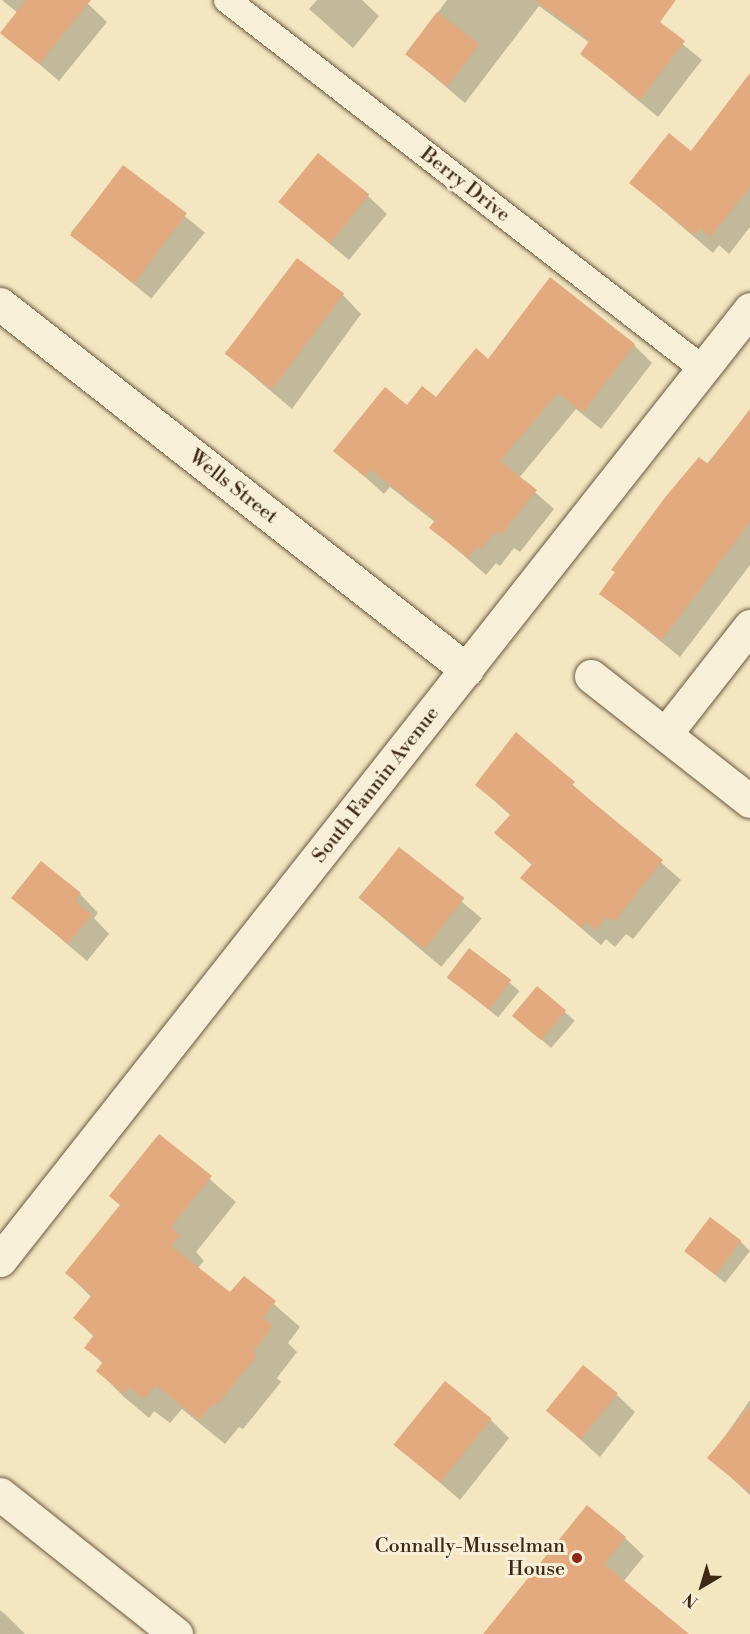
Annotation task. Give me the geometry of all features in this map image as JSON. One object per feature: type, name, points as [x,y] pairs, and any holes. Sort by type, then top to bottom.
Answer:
[{"type":"street","name":"Wells Street","points":[[0,304],[467,670]]},
{"type":"street","name":"South Fannin Avenue","points":[[0,1260],[750,309]]},
{"type":"street","points":[[666,733],[750,626]]},
{"type":"street","points":[[591,676],[750,801]]},
{"type":"street","points":[[0,1494],[176,1634]]},
{"type":"lane","name":"Berry Drive","points":[[227,0],[703,369]]},
{"type":"building","points":[[26,0],[91,0],[39,64],[0,33]]},
{"type":"building","points":[[535,0],[676,0],[660,22],[685,41],[640,100],[580,54],[590,40]]},
{"type":"building","points":[[437,12],[479,44],[447,86],[405,54]]},
{"type":"building","points":[[750,73],[750,187],[710,237],[700,228],[694,235],[629,183],[669,133],[691,151]]},
{"type":"building","points":[[318,153],[369,195],[330,243],[278,202]]},
{"type":"building","points":[[123,165],[187,213],[134,283],[70,235]]},
{"type":"building","points":[[297,258],[344,294],[272,389],[225,354]]},
{"type":"building","points":[[550,277],[635,344],[583,412],[558,393],[500,461],[537,490],[501,535],[496,531],[481,549],[477,546],[468,558],[429,528],[435,520],[371,470],[365,477],[333,451],[385,387],[407,405],[422,386],[436,397],[476,348],[488,359]]},
{"type":"building","points":[[750,409],[750,522],[662,640],[599,594],[615,572],[611,570],[667,495],[699,457],[708,464]]},
{"type":"building","points":[[516,732],[575,782],[572,785],[663,860],[614,922],[607,916],[596,930],[587,922],[582,928],[520,878],[532,864],[494,833],[511,814],[475,785]]},
{"type":"building","points":[[399,847],[464,898],[424,949],[359,898]]},
{"type":"building","points":[[41,861],[81,893],[75,901],[92,915],[68,944],[11,898]]},
{"type":"building","points":[[469,948],[511,980],[489,1009],[447,978]]},
{"type":"building","points":[[537,986],[566,1010],[541,1040],[512,1016]]},
{"type":"building","points":[[159,1134],[212,1176],[171,1227],[180,1235],[171,1246],[230,1292],[244,1276],[276,1301],[263,1318],[273,1326],[253,1352],[257,1356],[217,1405],[214,1403],[199,1420],[156,1385],[144,1399],[129,1387],[124,1394],[96,1371],[103,1362],[84,1348],[94,1335],[73,1318],[92,1295],[65,1273],[120,1205],[109,1196]]},
{"type":"building","points":[[710,1217],[741,1240],[715,1275],[684,1251]]},
{"type":"building","points":[[583,1365],[618,1393],[581,1439],[546,1411]]},
{"type":"building","points":[[445,1381],[492,1419],[440,1482],[393,1445]]},
{"type":"building","points":[[750,1406],[750,1493],[707,1458]]},
{"type":"building","name":"Connally-Musselman House","points":[[587,1505],[626,1537],[604,1564],[689,1634],[483,1634]]},
{"type":"place","name":"Connally-Musselman House","points":[[577,1558]]}]
